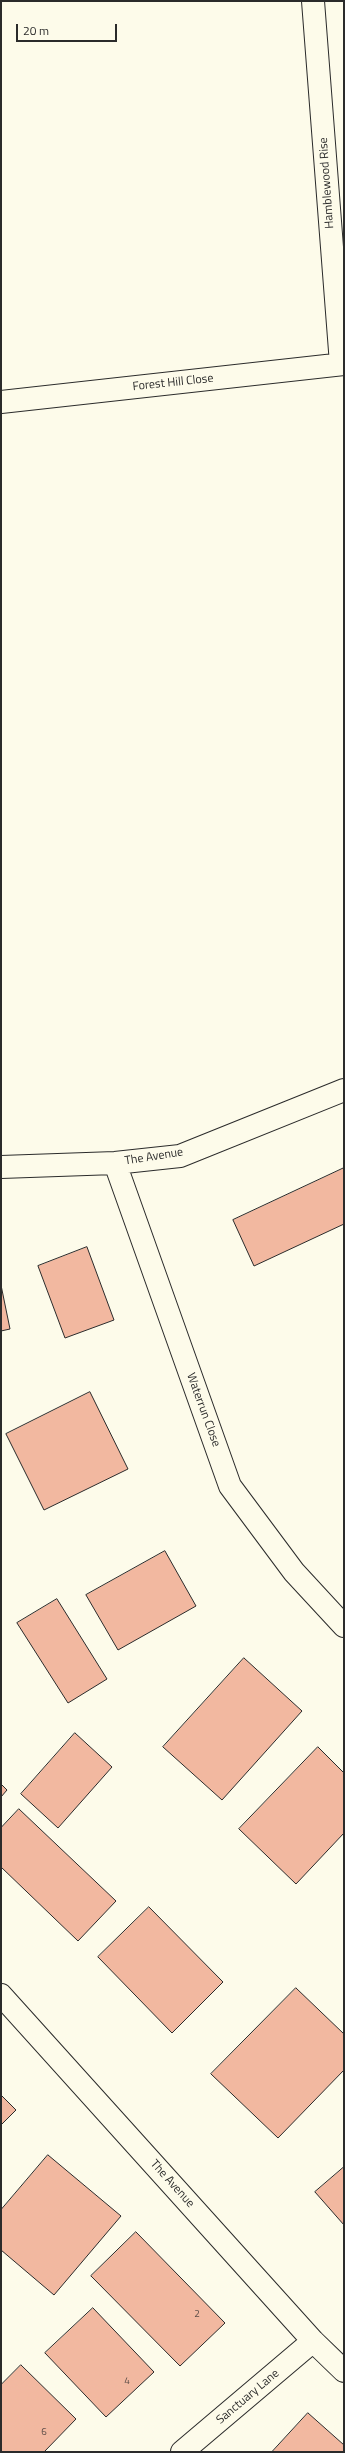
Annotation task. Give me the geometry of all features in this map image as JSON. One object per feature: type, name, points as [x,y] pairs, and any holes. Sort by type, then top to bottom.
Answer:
[{"type":"street","name":"Hamblewood Rise","points":[[313,1],[342,364]]},
{"type":"street","name":"Forest Hill Close","points":[[1,402],[342,364]]},
{"type":"street","name":"The Avenue","points":[[1,1167],[115,1163],[180,1156],[344,1090]]},
{"type":"street","name":"Waterrun Close","points":[[115,1163],[230,1486],[294,1572],[344,1626]]},
{"type":"street","name":"The Avenue","points":[[1,1995],[313,2341],[344,2371]]},
{"type":"street","name":"Sanctuary Lane","points":[[182,2452],[313,2341]]},
{"type":"building","points":[[344,1168],[344,1224],[254,1266],[233,1220]]},
{"type":"building","points":[[87,1247],[114,1320],[65,1338],[38,1266]]},
{"type":"building","points":[[1,1285],[10,1329],[1,1331]]},
{"type":"building","points":[[90,1392],[128,1469],[44,1510],[6,1434]]},
{"type":"building","points":[[165,1551],[196,1606],[118,1650],[86,1595]]},
{"type":"building","points":[[57,1599],[107,1679],[68,1703],[17,1623]]},
{"type":"building","points":[[244,1658],[302,1711],[222,1800],[163,1747]]},
{"type":"building","points":[[75,1733],[112,1767],[58,1828],[21,1794]]},
{"type":"building","points":[[318,1747],[344,1773],[344,1833],[296,1884],[239,1829]]},
{"type":"building","points":[[1,1784],[7,1790],[1,1797]]},
{"type":"building","points":[[19,1809],[116,1901],[78,1941],[1,1867],[1,1828]]},
{"type":"building","points":[[149,1907],[223,1982],[172,2033],[98,1957]]},
{"type":"building","points":[[296,1988],[344,2034],[344,2070],[278,2138],[211,2074]]},
{"type":"building","points":[[1,2095],[16,2110],[1,2125]]},
{"type":"building","points":[[48,2155],[121,2216],[54,2295],[1,2250],[1,2210]]},
{"type":"building","points":[[344,2167],[344,2225],[315,2192]]},
{"type":"building","points":[[136,2232],[225,2323],[180,2366],[91,2276]]},
{"type":"building","points":[[93,2308],[154,2372],[106,2417],[45,2353]]},
{"type":"building","points":[[21,2365],[76,2419],[44,2452],[1,2452],[1,2385]]},
{"type":"building","points":[[308,2413],[344,2445],[344,2452],[272,2452]]}]
